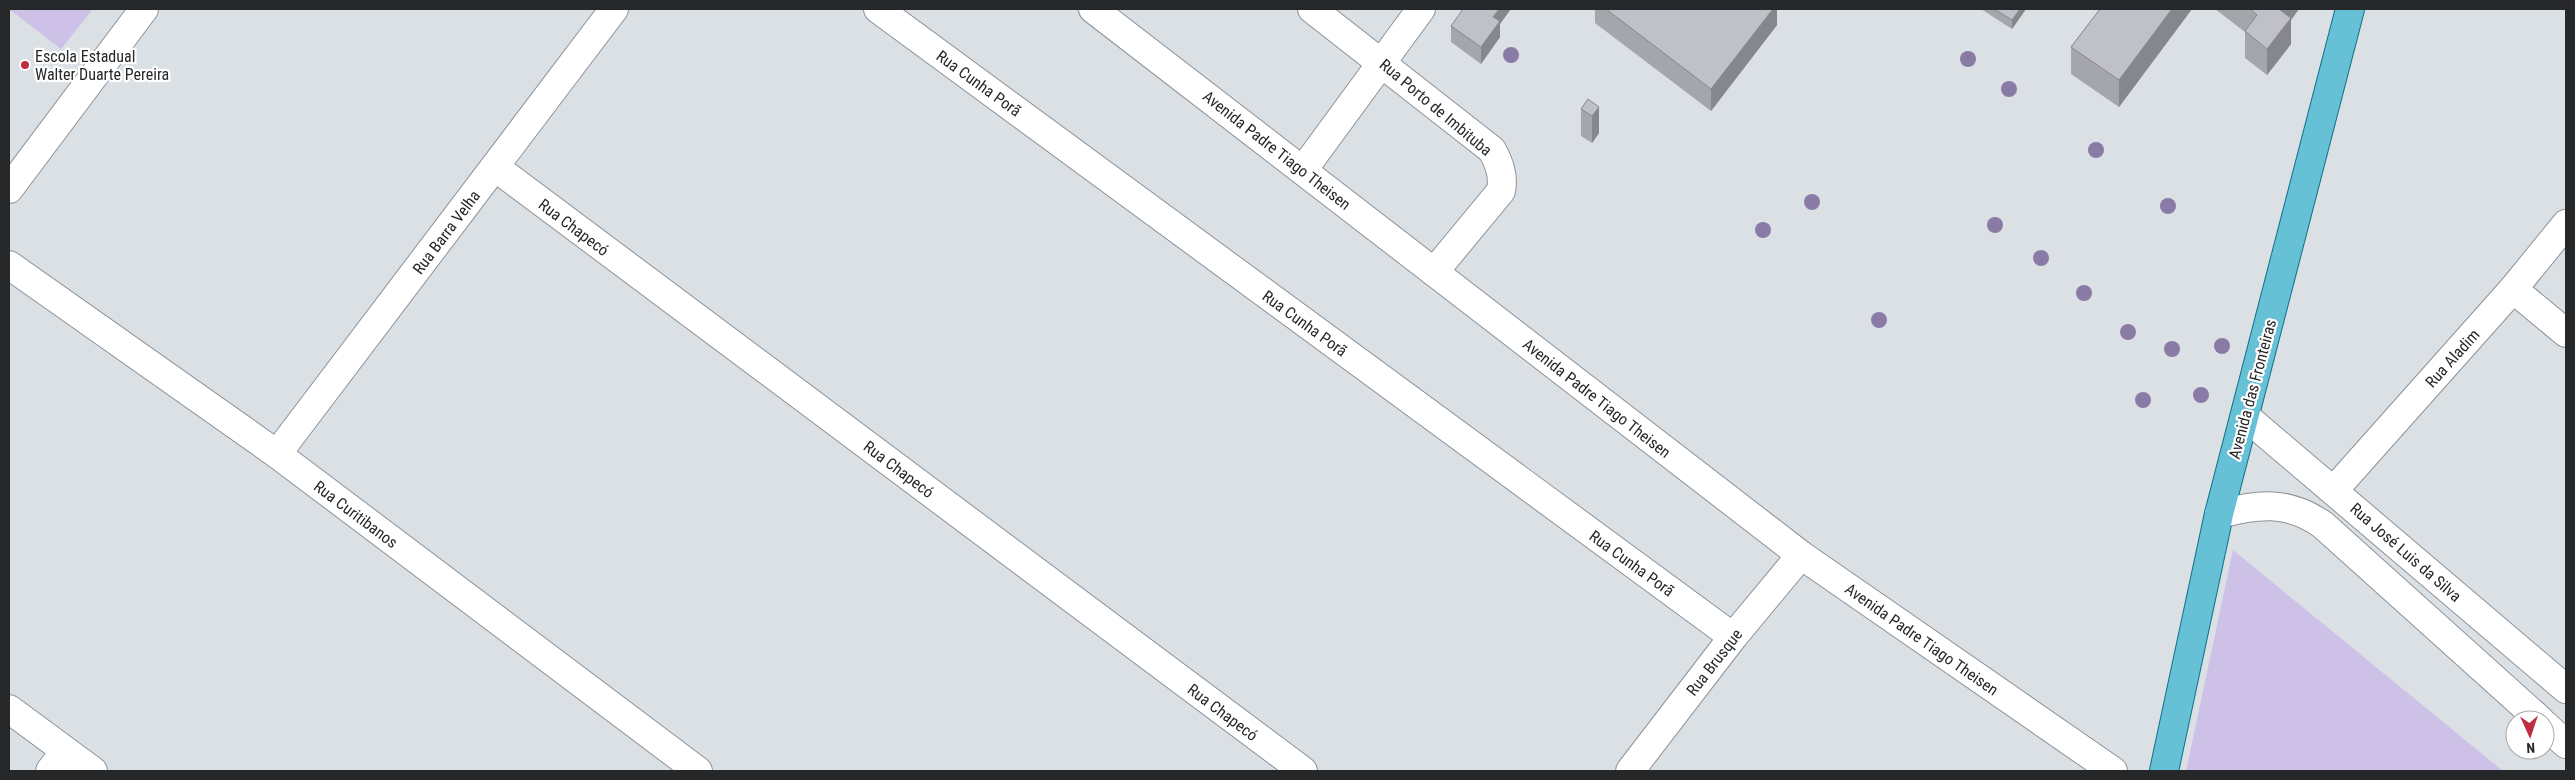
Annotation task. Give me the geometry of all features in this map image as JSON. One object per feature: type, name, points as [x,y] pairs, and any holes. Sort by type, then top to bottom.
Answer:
[{"type":"main road","name":"Avenida das Fronteiras","points":[[2164,771],[2219,514],[2350,9]]},
{"type":"street","points":[[9,189],[144,9]]},
{"type":"street","name":"Rua Barra Velha","points":[[277,454],[614,9]]},
{"type":"street","name":"Rua Cunha Porã","points":[[878,9],[1733,637]]},
{"type":"street","name":"Avenida Padre Tiago Theisen","points":[[1093,9],[1800,555],[2113,771]]},
{"type":"street","name":"Rua Porto de Imbituba","points":[[1312,9],[1492,150],[1500,164],[1501,191],[1434,272]]},
{"type":"street","points":[[1303,170],[1421,9]]},
{"type":"street","name":"Rua Chapecó","points":[[495,168],[1303,771]]},
{"type":"street","name":"Rua Aladim","points":[[2334,490],[2513,289],[2566,224]]},
{"type":"street","name":"Rua Curitibanos","points":[[9,265],[277,454],[698,771]]},
{"type":"street","points":[[2513,289],[2566,333]]},
{"type":"street","name":"Rua José Luis da Silva","points":[[2245,416],[2566,689]]},
{"type":"street","points":[[2219,514],[2249,506],[2265,506],[2296,510],[2309,515],[2323,525],[2529,710]]},
{"type":"street","name":"Rua Brusque","points":[[1630,771],[1733,637],[1800,555]]},
{"type":"street","points":[[9,709],[58,761],[93,771]]},
{"type":"street","points":[[2555,734],[2566,744]]},
{"type":"shaded area","points":[[9,9],[93,9],[61,49]]},
{"type":"shaded area","points":[[2233,550],[2503,771],[2186,771]]},
{"type":"building","points":[[1463,9],[1499,9],[1493,17],[1500,21],[1481,47],[1451,26]]},
{"type":"building","points":[[1606,9],[1773,9],[1711,89]]},
{"type":"building","points":[[1994,9],[2020,9],[2012,20]]},
{"type":"building","points":[[2100,9],[2172,9],[2119,80],[2071,47]]},
{"type":"building","points":[[2250,9],[2279,9],[2291,18],[2267,49],[2245,31],[2257,15]]},
{"type":"building","points":[[1588,99],[1599,107],[1592,116],[1581,109]]},
{"type":"place","name":"Escola Estadual Walter Duarte Pereira","points":[[25,65]]}]
